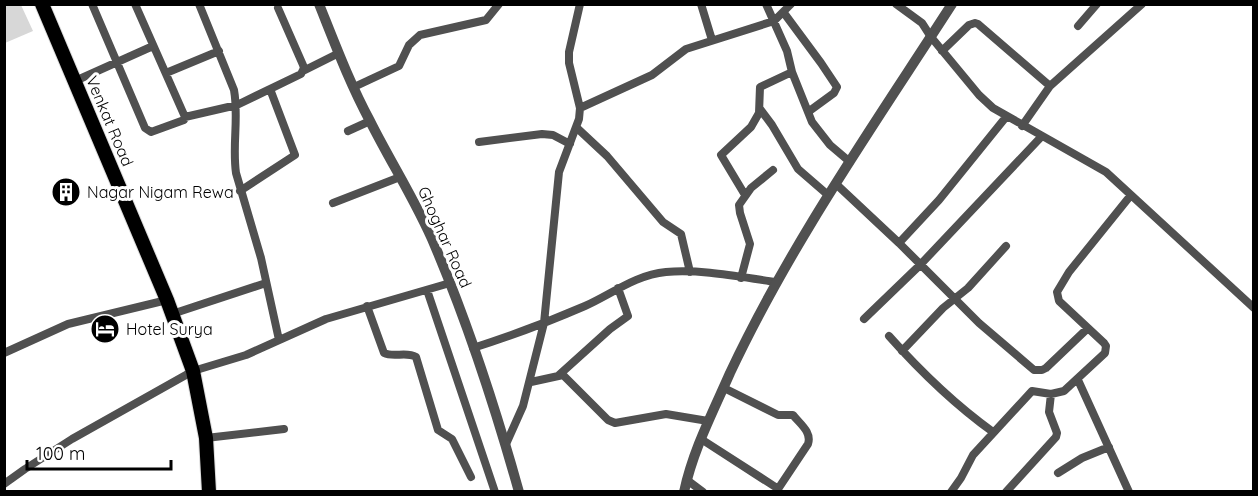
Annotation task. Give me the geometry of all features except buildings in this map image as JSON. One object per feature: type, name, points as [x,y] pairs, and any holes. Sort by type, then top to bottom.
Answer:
[{"type":"main road","name":"Venkat Road","points":[[45,6],[167,300],[193,371],[206,438],[209,492]]},
{"type":"street","points":[[92,4],[146,131],[151,132],[184,120],[185,117],[237,105],[339,53]]},
{"type":"street","points":[[135,4],[185,117]]},
{"type":"street","points":[[199,4],[234,90],[237,105],[234,161],[240,191],[261,258],[279,340]]},
{"type":"street","name":"Ghoghar Road","points":[[319,4],[370,121],[435,244],[506,444],[519,492]]},
{"type":"street","points":[[354,87],[399,66],[409,45],[420,36],[486,20],[499,4]]},
{"type":"street","points":[[506,444],[520,415],[531,382],[544,323],[559,172],[577,128],[580,108],[569,63],[569,52],[580,4]]},
{"type":"street","points":[[701,4],[712,40]]},
{"type":"street","points":[[766,4],[787,51],[792,72],[808,112],[824,138],[850,162]]},
{"type":"street","points":[[580,108],[652,75],[686,49],[774,21],[791,4]]},
{"type":"street","points":[[896,4],[922,23],[979,95],[1006,117],[1106,172],[1254,308]]},
{"type":"street","points":[[703,492],[686,486],[701,439],[776,282],[828,195],[952,4]]},
{"type":"street","points":[[1078,26],[1097,4]]},
{"type":"street","points":[[1022,126],[1050,86],[1142,4]]},
{"type":"street","points":[[278,8],[303,65],[303,72]]},
{"type":"street","points":[[784,13],[837,87],[834,93],[808,112]]},
{"type":"street","points":[[942,51],[969,25],[975,23],[1050,86]]},
{"type":"street","points":[[75,81],[153,46]]},
{"type":"street","points":[[166,73],[219,51]]},
{"type":"street","points":[[745,195],[721,155],[751,127],[760,109],[760,87],[792,72]]},
{"type":"street","points":[[240,191],[295,155],[270,89]]},
{"type":"street","points":[[760,109],[798,169],[828,195]]},
{"type":"street","points":[[899,243],[939,200],[1006,117]]},
{"type":"street","points":[[348,131],[370,121]]},
{"type":"street","points":[[577,128],[608,156],[663,222],[681,234],[690,272]]},
{"type":"street","points":[[479,142],[542,134],[553,135],[570,144]]},
{"type":"street","points":[[864,319],[920,265],[1042,136]]},
{"type":"street","points":[[741,278],[750,244],[739,209],[741,201],[773,170]]},
{"type":"street","points":[[333,203],[400,177]]},
{"type":"street","points":[[836,184],[899,243],[979,324],[1034,370],[1046,368],[1088,328]]},
{"type":"street","points":[[951,492],[973,455],[1032,391],[1051,394],[1064,391],[1103,356],[1107,349],[1104,343],[1059,301],[1057,292],[1069,272],[1131,195]]},
{"type":"street","points":[[902,351],[968,288],[1006,246]]},
{"type":"street","points":[[473,348],[544,323],[647,276],[665,272],[690,272],[776,282]]},
{"type":"street","points":[[172,314],[266,283]]},
{"type":"street","points":[[4,484],[72,439],[193,371],[246,355],[326,319],[450,283]]},
{"type":"street","points":[[531,382],[559,375],[610,329],[628,316],[618,288]]},
{"type":"street","points":[[427,290],[495,492]]},
{"type":"street","points":[[4,353],[68,324],[167,300]]},
{"type":"street","points":[[367,306],[384,353],[388,355],[411,354],[416,357],[438,430],[452,439],[471,477]]},
{"type":"street","points":[[889,336],[954,403],[993,432]]},
{"type":"street","points":[[559,375],[564,376],[608,420],[615,423],[666,414],[708,421]]},
{"type":"street","points":[[1078,380],[1127,490]]},
{"type":"street","points":[[701,439],[776,490],[808,444],[808,433],[790,413],[778,415],[724,388]]},
{"type":"street","points":[[1005,492],[1056,437],[1056,429],[1049,412],[1051,394]]},
{"type":"street","points":[[206,438],[284,429]]},
{"type":"street","points":[[1058,473],[1082,458],[1109,447]]},
{"type":"shaded area","points":[[5,4],[21,5],[33,31],[5,43]]},
{"type":"place","name":"Nagar Nigam Rewa","points":[[66,192]]},
{"type":"place","name":"Hotel Surya","points":[[105,329]]}]
